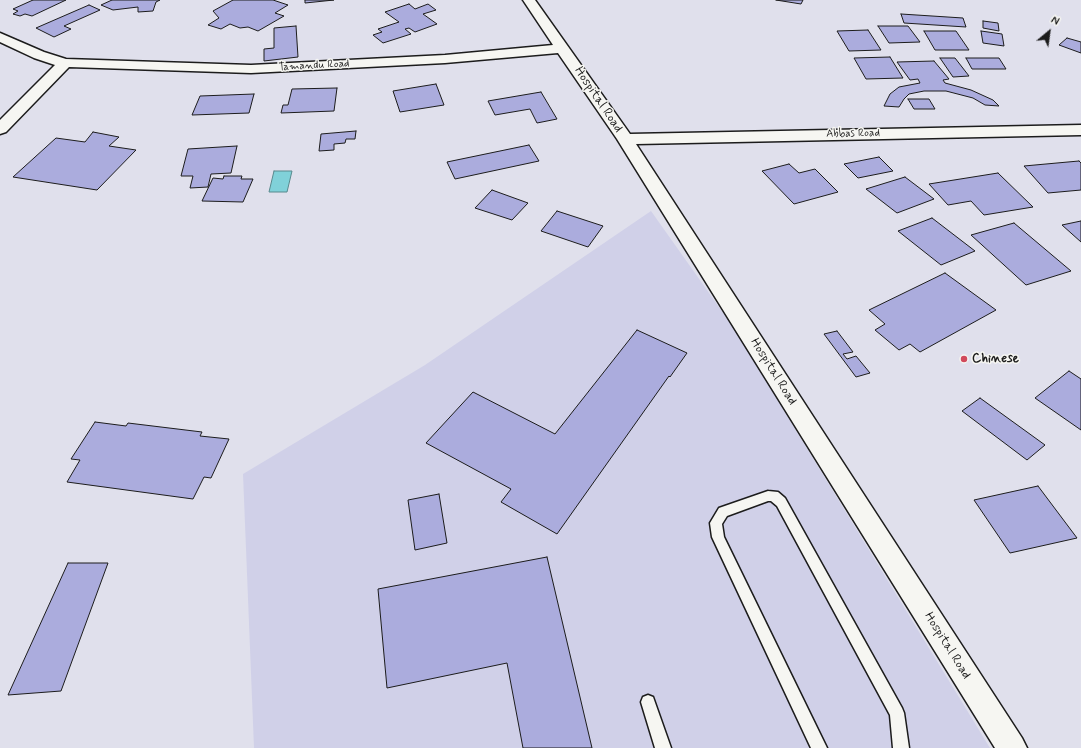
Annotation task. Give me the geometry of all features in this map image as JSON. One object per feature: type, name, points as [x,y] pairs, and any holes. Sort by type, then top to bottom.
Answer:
[{"type":"street","name":"Hospital Road","points":[[529,0],[625,139],[1012,748]]},
{"type":"street","name":"Tamandu Road","points":[[0,37],[39,55],[65,63],[251,69],[445,59],[563,48]]},
{"type":"street","points":[[0,129],[65,63]]},
{"type":"street","name":"Abbas Road","points":[[625,139],[1081,130]]},
{"type":"lane","points":[[819,748],[718,537],[716,523],[723,512],[768,496],[774,496],[781,502],[893,707],[896,713],[901,748]]},
{"type":"lane","points":[[648,702],[663,748]]},
{"type":"shaded area","points":[[651,211],[731,324],[990,748],[254,748],[243,474],[425,365]]},
{"type":"water","points":[[274,171],[292,171],[287,192],[269,192]]},
{"type":"building","points":[[33,0],[66,0],[32,16],[25,14],[20,16],[13,14],[18,11],[13,9]]},
{"type":"building","points":[[112,0],[160,0],[156,2],[153,11],[138,12],[138,7],[113,10],[101,5]]},
{"type":"building","points":[[233,0],[273,0],[288,5],[275,13],[284,16],[258,31],[248,27],[240,28],[230,24],[221,29],[208,25],[219,18],[213,11]]},
{"type":"building","points":[[305,0],[334,0],[305,3]]},
{"type":"building","points":[[776,0],[803,0],[801,4]]},
{"type":"building","points":[[409,4],[415,9],[428,4],[436,10],[423,14],[437,24],[415,32],[409,28],[405,29],[411,34],[383,43],[373,35],[382,32],[378,29],[399,22],[385,12]]},
{"type":"building","points":[[89,5],[100,10],[64,26],[71,29],[54,37],[36,28]]},
{"type":"building","points":[[901,14],[963,18],[966,27],[904,23]]},
{"type":"building","points":[[983,21],[998,23],[999,31],[983,28]]},
{"type":"building","points":[[296,26],[298,57],[264,61],[264,49],[274,48],[274,28]]},
{"type":"building","points":[[878,26],[908,26],[920,42],[889,43]]},
{"type":"building","points":[[868,30],[881,50],[849,51],[837,31]]},
{"type":"building","points":[[924,31],[956,31],[969,50],[935,50]]},
{"type":"building","points":[[981,31],[1002,34],[1004,46],[983,43]]},
{"type":"building","points":[[1067,38],[1081,42],[1081,53],[1059,45]]},
{"type":"building","points":[[890,57],[903,78],[866,79],[854,58]]},
{"type":"building","points":[[940,58],[955,58],[969,76],[953,77]]},
{"type":"building","points":[[966,58],[999,58],[1006,69],[972,69]]},
{"type":"building","points":[[934,61],[949,79],[943,80],[945,83],[971,90],[993,100],[999,106],[985,105],[973,98],[946,91],[924,91],[909,94],[899,107],[884,106],[890,94],[899,87],[920,83],[918,79],[910,80],[897,62]]},
{"type":"building","points":[[436,84],[444,105],[400,112],[393,91]]},
{"type":"building","points":[[337,88],[334,111],[281,113],[283,105],[288,105],[292,89]]},
{"type":"building","points":[[541,92],[557,119],[537,123],[530,109],[495,115],[488,101]]},
{"type":"building","points":[[254,94],[249,113],[192,115],[200,96]]},
{"type":"building","points":[[908,99],[929,99],[935,109],[914,109]]},
{"type":"building","points":[[356,131],[355,139],[346,139],[345,143],[334,144],[334,150],[319,151],[321,134]]},
{"type":"building","points":[[93,132],[119,137],[109,146],[136,150],[97,190],[13,177],[56,138],[85,142]]},
{"type":"building","points":[[529,145],[539,161],[455,179],[447,162]]},
{"type":"building","points":[[237,146],[231,173],[211,174],[208,187],[190,188],[193,176],[181,176],[188,149]]},
{"type":"building","points":[[879,157],[893,171],[858,178],[844,164]]},
{"type":"building","points":[[1079,161],[1081,163],[1081,190],[1048,193],[1024,166]]},
{"type":"building","points":[[789,164],[799,173],[815,169],[838,192],[794,204],[762,171]]},
{"type":"building","points":[[998,173],[1033,207],[984,215],[971,201],[948,205],[929,184]]},
{"type":"building","points":[[224,176],[242,176],[241,179],[253,179],[243,202],[202,201],[213,178],[223,179]]},
{"type":"building","points":[[905,177],[934,199],[897,213],[866,189]]},
{"type":"building","points":[[492,190],[528,203],[512,220],[475,208]]},
{"type":"building","points":[[557,211],[603,226],[588,247],[541,231]]},
{"type":"building","points":[[932,218],[975,251],[941,265],[898,231]]},
{"type":"building","points":[[1081,221],[1081,242],[1062,225]]},
{"type":"building","points":[[1014,223],[1071,271],[1026,285],[971,235]]},
{"type":"building","points":[[945,273],[996,310],[920,352],[910,344],[899,350],[875,330],[885,324],[869,310]]},
{"type":"building","points":[[637,330],[687,353],[670,377],[669,376],[557,534],[501,502],[511,489],[426,443],[473,392],[555,434]]},
{"type":"building","points":[[837,331],[853,352],[843,354],[847,359],[856,356],[870,373],[856,377],[824,334]]},
{"type":"building","points":[[1069,371],[1081,379],[1081,430],[1035,398]]},
{"type":"building","points":[[980,398],[1045,445],[1027,460],[962,411]]},
{"type":"building","points":[[95,422],[126,426],[128,423],[202,432],[200,436],[229,439],[211,478],[204,477],[193,499],[67,482],[80,460],[71,459]]},
{"type":"building","points":[[1038,486],[1077,538],[1010,553],[974,500]]},
{"type":"building","points":[[439,494],[447,543],[415,550],[408,500]]},
{"type":"building","points":[[547,557],[592,748],[523,748],[507,663],[387,688],[378,589]]},
{"type":"building","points":[[68,563],[108,563],[61,691],[8,695]]},
{"type":"place","name":"Chinese","points":[[964,359]]}]
